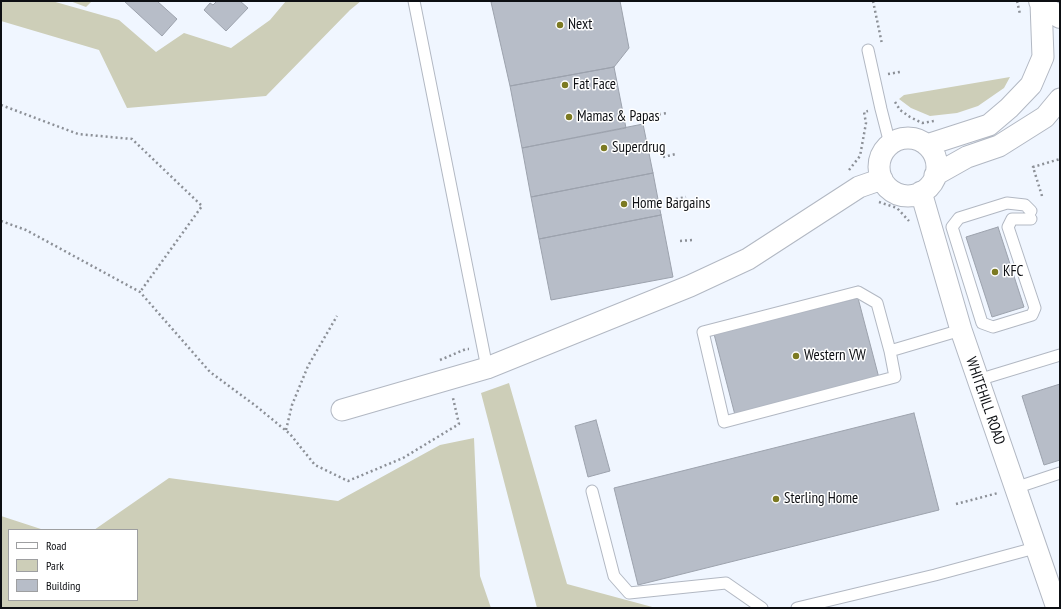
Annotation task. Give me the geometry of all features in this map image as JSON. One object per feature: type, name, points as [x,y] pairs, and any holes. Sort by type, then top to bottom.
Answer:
[{"type":"main road","points":[[1040,2],[1047,9],[1060,17]]},
{"type":"street","points":[[927,146],[988,125],[1009,108],[1031,85],[1043,57],[1040,2]]},
{"type":"street","points":[[935,175],[967,157],[999,146],[1045,117],[1060,99]]},
{"type":"street","points":[[913,138],[921,141],[927,146],[936,159],[935,175],[932,182],[921,192],[912,195],[899,194],[887,186],[882,179],[879,171],[881,156],[890,144],[897,140],[913,138]]},
{"type":"street","points":[[342,410],[448,380],[486,359],[680,290],[748,259],[859,187],[882,179]]},
{"type":"street","name":"WHITEHILL ROAD","points":[[921,192],[961,330],[1035,548],[1057,608]]},
{"type":"lane","points":[[414,1],[486,359]]},
{"type":"lane","points":[[868,50],[890,144]]},
{"type":"lane","points":[[1007,203],[1025,206],[1031,215],[1012,219],[1008,227],[1035,308],[1032,315],[993,327],[982,323],[952,227],[959,218],[1007,203]]},
{"type":"lane","points":[[858,292],[877,303],[890,351],[895,377],[724,422],[703,332],[858,292]]},
{"type":"lane","points":[[890,351],[961,330]]},
{"type":"lane","points":[[978,380],[1060,355]]},
{"type":"lane","points":[[1015,488],[1060,473]]},
{"type":"lane","points":[[592,491],[614,576],[629,593],[726,583],[762,608]]},
{"type":"lane","points":[[798,608],[935,575],[1035,548]]},
{"type":"path","points":[[1017,1],[1022,20]]},
{"type":"path","points":[[888,74],[900,72]]},
{"type":"path","points":[[847,172],[860,156],[863,146],[866,123],[864,112],[881,109],[896,102],[900,110],[922,123],[936,120]]},
{"type":"path","points":[[1,105],[78,134],[132,139],[202,206],[140,292]]},
{"type":"path","points":[[654,115],[668,113]]},
{"type":"path","points":[[663,157],[676,154]]},
{"type":"path","points":[[1042,196],[1033,167],[1060,159]]},
{"type":"path","points":[[672,200],[686,196]]},
{"type":"path","points":[[873,202],[881,202],[897,208],[911,224]]},
{"type":"path","points":[[1,221],[26,230],[140,292],[210,372],[286,430],[315,465],[348,481],[403,458],[459,424],[448,380]]},
{"type":"path","points":[[680,241],[694,240]]},
{"type":"path","points":[[286,430],[292,405],[308,366],[337,316]]},
{"type":"path","points":[[439,360],[466,348],[486,359]]},
{"type":"path","points":[[956,504],[1015,488]]},
{"type":"green space","points":[[1,1],[52,1],[119,20],[156,52],[184,33],[231,48],[270,20],[286,1],[361,1],[350,10],[266,96],[127,108],[99,50],[1,21]]},
{"type":"green space","points":[[70,1],[92,1],[86,7]]},
{"type":"green space","points":[[1010,77],[1004,88],[978,106],[957,113],[930,116],[911,108],[899,99],[904,95]]},
{"type":"green space","points":[[509,383],[567,584],[656,608],[537,608],[481,393]]},
{"type":"green space","points":[[474,438],[480,576],[491,608],[1,608],[1,516],[41,529],[8,529],[8,601],[138,601],[138,529],[95,529],[169,478],[338,501],[440,445]]},
{"type":"building","points":[[124,1],[157,1],[177,19],[162,36]]},
{"type":"building","points":[[217,1],[240,1],[248,8],[226,31],[204,10],[210,3],[213,5]]},
{"type":"building","name":"Next","points":[[620,1],[629,48],[614,67],[510,86],[491,2]]},
{"type":"building","points":[[614,67],[626,128],[522,148],[510,86]]},
{"type":"building","points":[[643,124],[653,173],[531,197],[522,148]]},
{"type":"building","points":[[653,173],[661,215],[539,239],[531,197]]},
{"type":"building","points":[[661,215],[673,277],[551,300],[539,239]]},
{"type":"building","name":"KFC","points":[[998,227],[1024,307],[992,317],[966,237]]},
{"type":"building","name":"Western VW","points":[[858,298],[879,378],[735,415],[714,334]]},
{"type":"building","points":[[1060,384],[1060,460],[1044,465],[1022,396]]},
{"type":"building","name":"Sterling Home","points":[[914,413],[939,510],[638,585],[614,488]]},
{"type":"building","points":[[596,420],[610,471],[588,477],[575,426]]},
{"type":"place","name":"Next","points":[[560,25]]},
{"type":"place","name":"Fat Face","points":[[565,85]]},
{"type":"place","name":"Mamas & Papas","points":[[569,117]]},
{"type":"place","name":"Superdrug","points":[[604,148]]},
{"type":"place","name":"Home Bargains","points":[[624,204]]},
{"type":"place","name":"KFC","points":[[995,272]]},
{"type":"place","name":"Western VW","points":[[796,356]]},
{"type":"place","name":"Sterling Home","points":[[776,499]]}]
